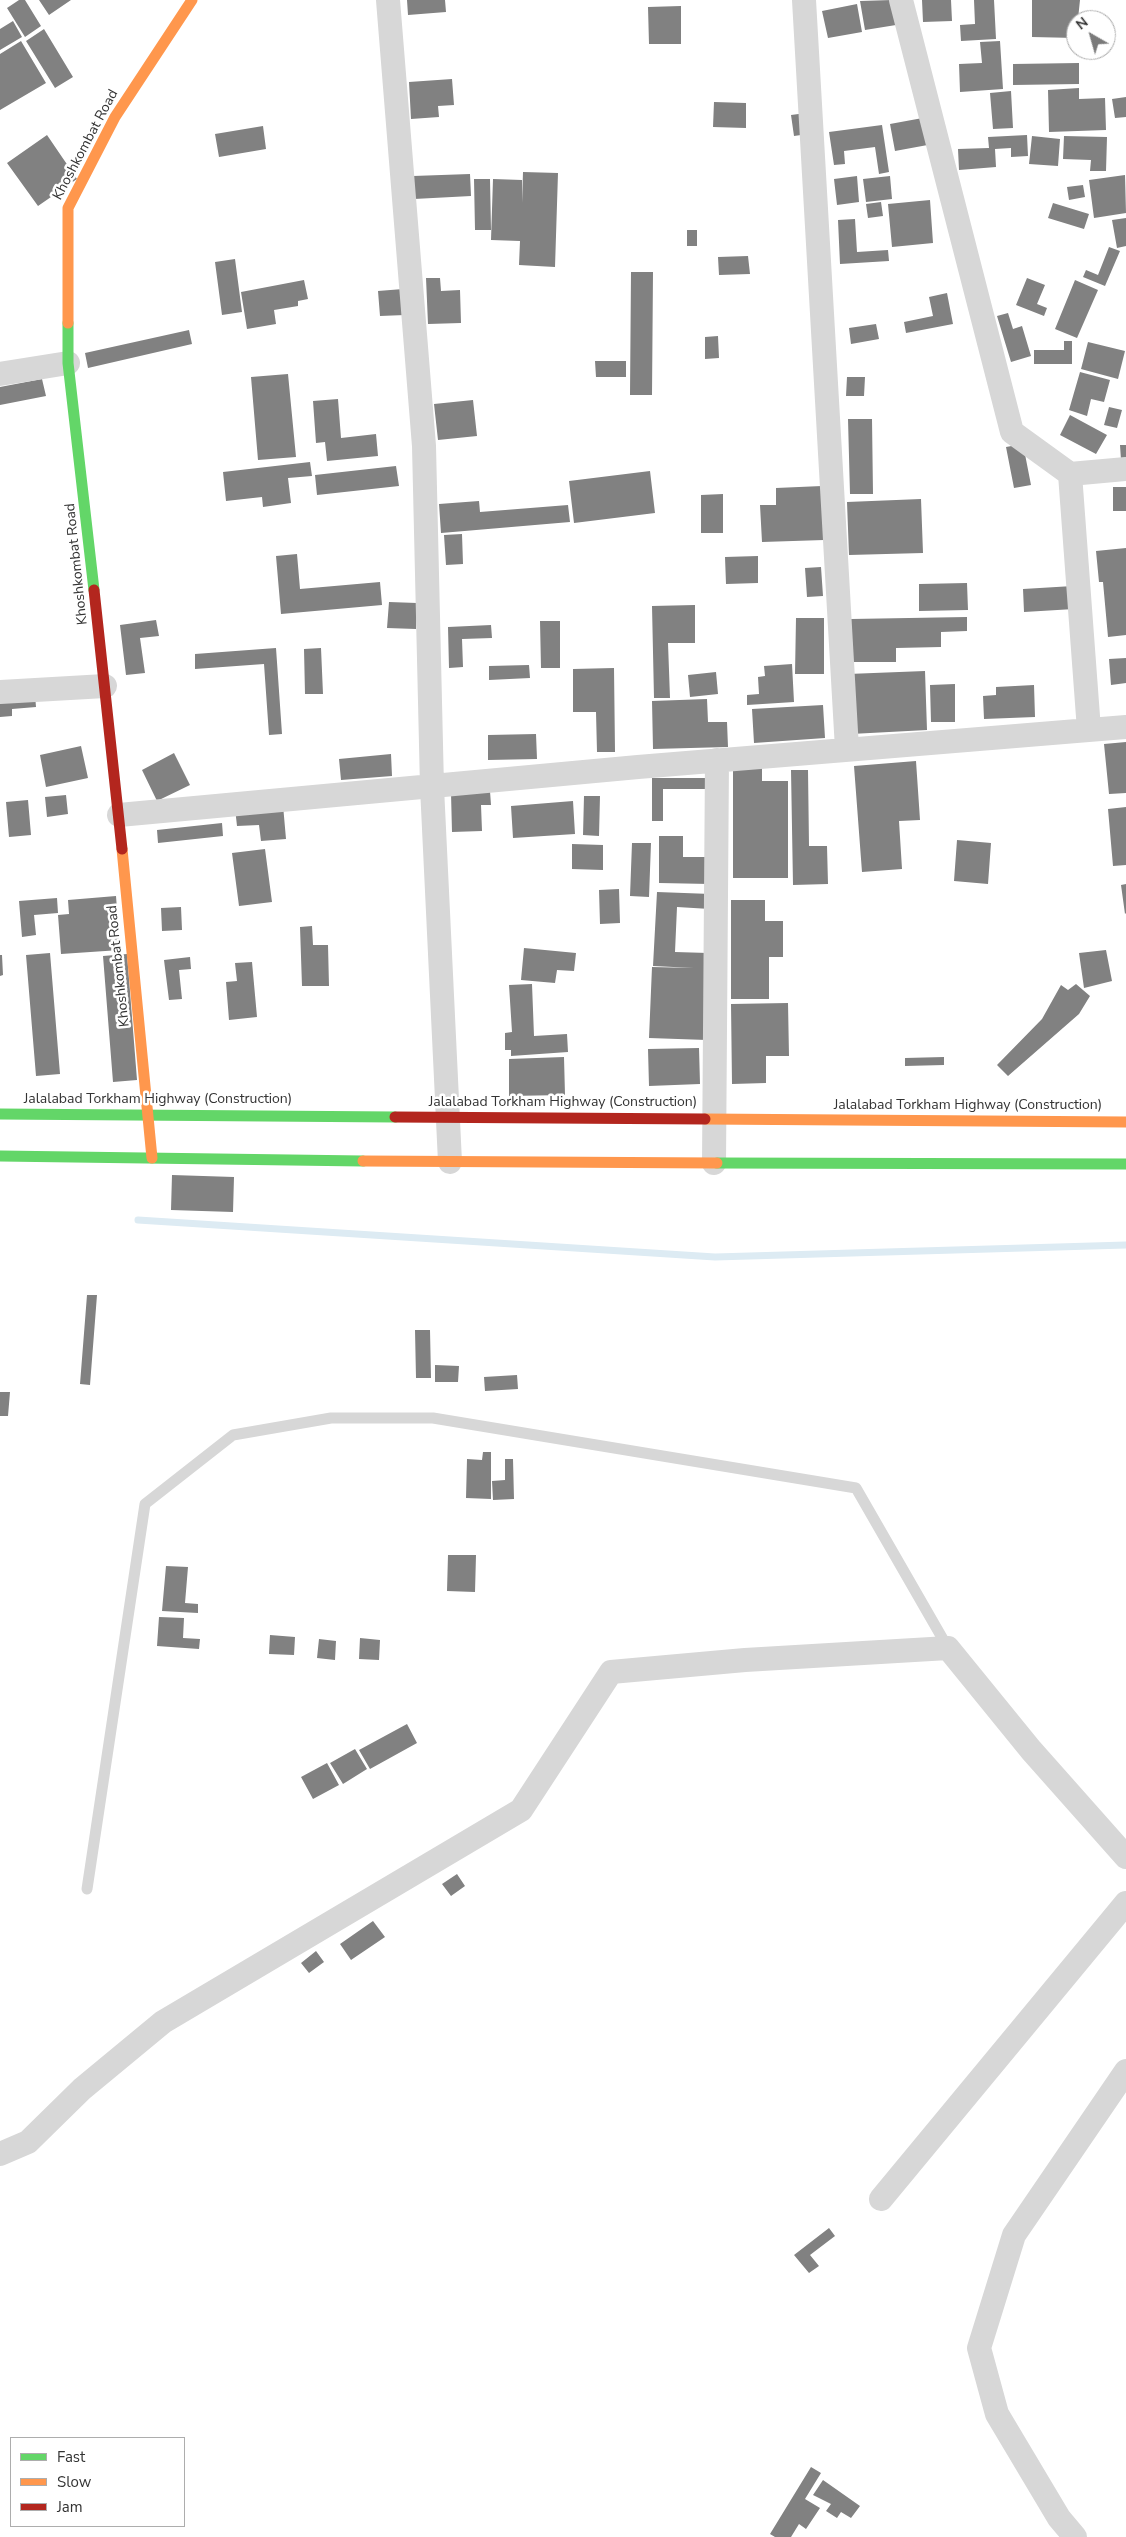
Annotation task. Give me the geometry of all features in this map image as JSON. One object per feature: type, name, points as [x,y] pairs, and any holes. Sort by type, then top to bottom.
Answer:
[{"type":"main road","name":"Khoshkombat Road","points":[[152,1158],[119,815],[68,363],[68,208],[114,117],[192,0]]},
{"type":"main road","name":"Jalalabad Torkham Highway (Construction)","points":[[0,1114],[1125,1122]]},
{"type":"main road","points":[[0,1156],[450,1162],[1126,1164]]},
{"type":"street","points":[[388,0],[424,446],[432,787],[450,1162]]},
{"type":"street","points":[[804,0],[846,749]]},
{"type":"street","points":[[901,0],[1012,432],[1070,474],[1126,469]]},
{"type":"street","points":[[0,374],[68,363]]},
{"type":"street","points":[[1070,474],[1089,730]]},
{"type":"street","points":[[0,692],[105,686]]},
{"type":"street","points":[[119,815],[717,760],[1126,727]]},
{"type":"street","points":[[714,1163],[712,1119],[717,760]]},
{"type":"street","points":[[0,2154],[28,2142],[82,2089],[163,2022],[521,1810],[611,1672],[744,1660],[948,1648],[1031,1750],[1126,1857]]},
{"type":"street","points":[[881,2199],[1126,1903]]},
{"type":"street","points":[[1075,2537],[1059,2518],[997,2414],[979,2348],[1014,2235],[1126,2071]]},
{"type":"lane","points":[[87,1889],[145,1504],[233,1435],[331,1418],[434,1418],[856,1488],[948,1648]]},
{"type":"building","points":[[19,0],[25,0],[41,26],[25,37],[7,8]]},
{"type":"building","points":[[39,0],[71,0],[49,15]]},
{"type":"building","points":[[407,0],[445,0],[446,12],[408,15]]},
{"type":"building","points":[[892,0],[896,25],[865,30],[860,1]]},
{"type":"building","points":[[922,0],[951,0],[952,21],[923,22]]},
{"type":"building","points":[[974,0],[994,0],[996,39],[961,41],[960,25],[975,24]]},
{"type":"building","points":[[1032,0],[1080,0],[1079,10],[1066,10],[1066,38],[1032,37]]},
{"type":"building","points":[[857,4],[862,32],[828,38],[822,11]]},
{"type":"building","points":[[681,6],[681,44],[649,44],[648,7]]},
{"type":"building","points":[[13,21],[22,37],[0,50],[0,29]]},
{"type":"building","points":[[44,29],[73,77],[55,88],[26,41]]},
{"type":"building","points":[[21,41],[46,83],[0,110],[0,54]]},
{"type":"building","points":[[1000,41],[1003,89],[960,92],[959,64],[982,63],[980,42]]},
{"type":"building","points":[[1079,63],[1079,84],[1013,85],[1013,64]]},
{"type":"building","points":[[452,79],[454,105],[438,106],[439,117],[411,119],[409,82]]},
{"type":"building","points":[[1079,88],[1079,99],[1105,98],[1106,130],[1049,132],[1048,90]]},
{"type":"building","points":[[1011,91],[1013,128],[993,129],[990,93]]},
{"type":"building","points":[[1126,97],[1126,117],[1115,118],[1112,99]]},
{"type":"building","points":[[714,102],[746,103],[746,128],[713,127]]},
{"type":"building","points":[[806,113],[808,134],[794,136],[791,115]]},
{"type":"building","points":[[928,117],[933,144],[895,151],[890,124]]},
{"type":"building","points":[[882,125],[889,172],[879,174],[875,147],[844,151],[845,164],[834,165],[829,132]]},
{"type":"building","points":[[263,126],[266,149],[219,157],[215,134]]},
{"type":"building","points":[[47,135],[77,179],[38,206],[7,163]]},
{"type":"building","points":[[1027,135],[1028,156],[1011,157],[1011,148],[995,149],[996,167],[959,170],[958,149],[989,148],[988,137]]},
{"type":"building","points":[[1032,136],[1060,139],[1058,166],[1029,164]]},
{"type":"building","points":[[1064,136],[1107,137],[1106,171],[1090,171],[1091,160],[1063,159]]},
{"type":"building","points":[[523,172],[558,173],[555,267],[519,265],[520,241],[491,240],[493,179],[522,180],[522,203]]},
{"type":"building","points":[[470,174],[471,196],[414,199],[413,176]]},
{"type":"building","points":[[1125,175],[1126,213],[1094,218],[1089,180]]},
{"type":"building","points":[[857,176],[859,202],[837,205],[834,179]]},
{"type":"building","points":[[890,176],[892,199],[866,202],[863,179]]},
{"type":"building","points":[[474,179],[490,179],[491,230],[475,230]]},
{"type":"building","points":[[1083,185],[1085,197],[1069,200],[1067,187]]},
{"type":"building","points":[[930,200],[933,243],[892,247],[888,204]]},
{"type":"building","points":[[881,202],[883,216],[868,218],[866,204]]},
{"type":"building","points":[[1053,203],[1089,214],[1084,229],[1048,218]]},
{"type":"building","points":[[1126,218],[1126,246],[1117,248],[1112,220]]},
{"type":"building","points":[[855,219],[857,252],[888,250],[889,261],[840,264],[838,220]]},
{"type":"building","points":[[687,230],[697,230],[697,246],[687,246]]},
{"type":"building","points":[[1109,247],[1120,251],[1105,286],[1083,277],[1086,270],[1098,275]]},
{"type":"building","points":[[748,256],[750,274],[719,275],[718,257]]},
{"type":"building","points":[[235,259],[242,312],[222,315],[215,262]]},
{"type":"building","points":[[631,272],[653,272],[652,395],[630,395]]},
{"type":"building","points":[[426,278],[440,278],[441,291],[460,290],[461,323],[428,324]]},
{"type":"building","points":[[1027,278],[1045,285],[1037,304],[1047,308],[1044,316],[1016,305]]},
{"type":"building","points":[[304,280],[308,299],[298,301],[298,306],[274,310],[276,324],[247,329],[241,292]]},
{"type":"building","points":[[1075,280],[1098,290],[1077,338],[1055,329]]},
{"type":"building","points":[[403,289],[405,315],[380,316],[378,291]]},
{"type":"building","points":[[947,293],[953,324],[906,333],[904,322],[933,316],[929,297]]},
{"type":"building","points":[[1008,313],[1013,329],[1022,326],[1031,356],[1011,362],[997,316]]},
{"type":"building","points":[[876,324],[879,339],[851,344],[849,328]]},
{"type":"building","points":[[189,330],[192,344],[88,368],[85,353]]},
{"type":"building","points":[[718,336],[719,358],[705,359],[705,337]]},
{"type":"building","points":[[1064,341],[1072,341],[1072,364],[1034,364],[1034,350],[1064,350]]},
{"type":"building","points":[[1088,342],[1125,351],[1118,379],[1081,369]]},
{"type":"building","points":[[595,361],[626,361],[626,377],[596,377]]},
{"type":"building","points":[[1080,372],[1110,380],[1104,402],[1091,399],[1087,416],[1069,410]]},
{"type":"building","points":[[288,374],[296,457],[258,460],[251,377]]},
{"type":"building","points":[[847,377],[865,377],[864,396],[846,396]]},
{"type":"building","points":[[42,379],[46,396],[0,405],[0,387]]},
{"type":"building","points":[[338,399],[341,438],[376,434],[378,456],[327,461],[325,442],[316,443],[313,401]]},
{"type":"building","points":[[473,400],[477,436],[438,440],[434,404]]},
{"type":"building","points":[[1109,407],[1122,410],[1117,428],[1104,425]]},
{"type":"building","points":[[1070,415],[1107,435],[1096,454],[1060,435]]},
{"type":"building","points":[[848,419],[872,419],[873,494],[850,494]]},
{"type":"building","points":[[1023,444],[1031,485],[1014,488],[1006,447]]},
{"type":"building","points":[[1120,445],[1126,445],[1126,460],[1121,460]]},
{"type":"building","points":[[310,462],[312,476],[288,478],[291,503],[263,507],[262,497],[226,501],[223,472]]},
{"type":"building","points":[[396,466],[399,486],[317,495],[315,475]]},
{"type":"building","points":[[650,471],[655,513],[574,523],[569,481]]},
{"type":"building","points":[[822,486],[824,540],[762,542],[760,505],[776,505],[776,488]]},
{"type":"building","points":[[1113,487],[1126,487],[1126,511],[1113,511]]},
{"type":"building","points":[[723,494],[723,533],[701,533],[701,495]]},
{"type":"building","points":[[921,499],[923,553],[849,555],[847,502]]},
{"type":"building","points":[[479,501],[480,512],[568,505],[570,522],[441,533],[439,504]]},
{"type":"building","points":[[462,534],[463,564],[446,565],[444,535]]},
{"type":"building","points":[[1126,548],[1126,635],[1108,637],[1103,582],[1099,582],[1096,551]]},
{"type":"building","points":[[297,554],[300,589],[380,582],[382,605],[281,614],[276,556]]},
{"type":"building","points":[[758,556],[758,583],[726,584],[725,557]]},
{"type":"building","points":[[821,567],[823,596],[807,597],[805,568]]},
{"type":"building","points":[[967,583],[968,610],[919,611],[919,584]]},
{"type":"building","points":[[1073,586],[1074,609],[1024,612],[1023,589]]},
{"type":"building","points":[[389,602],[417,603],[416,629],[387,628]]},
{"type":"building","points":[[695,605],[695,643],[668,643],[670,698],[654,698],[652,606]]},
{"type":"building","points":[[967,617],[967,631],[941,632],[941,647],[896,648],[896,662],[851,662],[851,619]]},
{"type":"building","points":[[796,618],[824,618],[824,674],[795,674]]},
{"type":"building","points":[[156,620],[159,636],[140,638],[145,673],[126,675],[120,625]]},
{"type":"building","points":[[540,621],[560,621],[560,668],[541,668]]},
{"type":"building","points":[[491,625],[492,638],[462,639],[463,667],[449,668],[448,627]]},
{"type":"building","points":[[276,648],[282,734],[269,735],[264,664],[195,669],[195,654]]},
{"type":"building","points":[[321,648],[323,694],[305,694],[304,649]]},
{"type":"building","points":[[1126,658],[1126,683],[1111,685],[1109,659]]},
{"type":"building","points":[[792,664],[794,702],[747,705],[747,695],[759,694],[758,677],[765,676],[764,666]]},
{"type":"building","points":[[529,665],[530,678],[489,680],[489,666]]},
{"type":"building","points":[[614,668],[615,752],[597,752],[596,712],[573,712],[573,669]]},
{"type":"building","points":[[925,671],[927,730],[851,734],[848,674]]},
{"type":"building","points":[[716,672],[718,694],[690,697],[688,675]]},
{"type":"building","points":[[955,684],[955,722],[931,722],[930,685]]},
{"type":"building","points":[[1034,685],[1035,717],[984,719],[983,696],[996,695],[996,687]]},
{"type":"building","points":[[35,695],[36,707],[12,709],[12,716],[0,717],[0,697]]},
{"type":"building","points":[[707,699],[708,722],[727,722],[728,747],[653,749],[652,701]]},
{"type":"building","points":[[823,705],[825,738],[754,743],[752,709]]},
{"type":"building","points":[[536,734],[537,759],[488,760],[488,735]]},
{"type":"building","points":[[1126,742],[1126,793],[1109,794],[1104,744]]},
{"type":"building","points":[[81,746],[88,778],[46,787],[40,755]]},
{"type":"building","points":[[174,753],[190,785],[157,801],[142,770]]},
{"type":"building","points":[[391,754],[392,776],[341,780],[339,759]]},
{"type":"building","points":[[916,761],[920,820],[899,821],[902,869],[862,872],[854,766]]},
{"type":"building","points":[[733,765],[762,765],[762,781],[788,781],[788,878],[733,878]]},
{"type":"building","points":[[791,770],[808,770],[809,846],[827,846],[828,884],[793,885]]},
{"type":"building","points":[[652,778],[712,778],[712,789],[663,789],[663,821],[652,821]]},
{"type":"building","points":[[490,791],[491,805],[481,805],[482,831],[452,832],[451,793]]},
{"type":"building","points":[[66,795],[68,814],[47,817],[45,797]]},
{"type":"building","points":[[584,796],[600,796],[599,836],[583,835]]},
{"type":"building","points":[[28,800],[31,835],[9,837],[6,802]]},
{"type":"building","points":[[573,801],[575,834],[513,838],[511,806]]},
{"type":"building","points":[[283,805],[286,839],[261,841],[259,825],[237,826],[235,808]]},
{"type":"building","points":[[1126,807],[1126,865],[1113,866],[1108,809]]},
{"type":"building","points":[[222,823],[223,836],[158,843],[157,830]]},
{"type":"building","points":[[659,836],[683,836],[683,857],[711,857],[710,884],[659,883]]},
{"type":"building","points":[[957,840],[991,843],[988,884],[954,881]]},
{"type":"building","points":[[632,843],[651,843],[649,897],[630,896]]},
{"type":"building","points":[[572,844],[603,845],[603,870],[572,869]]},
{"type":"building","points":[[265,849],[272,902],[239,906],[232,853]]},
{"type":"building","points":[[1126,884],[1126,913],[1125,914],[1121,885]]},
{"type":"building","points":[[619,889],[620,923],[600,924],[599,890]]},
{"type":"building","points":[[657,892],[711,894],[710,909],[677,907],[675,952],[708,953],[707,1040],[649,1038],[652,967],[694,968],[653,966]]},
{"type":"building","points":[[116,896],[120,950],[61,954],[58,915],[69,914],[68,900]]},
{"type":"building","points":[[57,898],[58,913],[34,915],[36,935],[22,937],[19,901]]},
{"type":"building","points":[[731,900],[765,900],[765,921],[783,921],[783,957],[769,957],[769,999],[731,999]]},
{"type":"building","points":[[181,907],[182,930],[162,931],[161,908]]},
{"type":"building","points":[[312,926],[313,945],[328,945],[329,986],[302,986],[300,927]]},
{"type":"building","points":[[524,948],[576,953],[574,971],[557,970],[555,983],[521,980]]},
{"type":"building","points":[[1106,950],[1112,981],[1084,988],[1079,953]]},
{"type":"building","points":[[50,953],[60,1074],[36,1076],[26,955]]},
{"type":"building","points":[[127,954],[137,1080],[113,1082],[103,956]]},
{"type":"building","points":[[0,955],[2,955],[3,975],[0,976]]},
{"type":"building","points":[[190,957],[191,969],[179,970],[182,999],[169,1000],[164,960]]},
{"type":"building","points":[[252,962],[257,1017],[229,1020],[226,982],[237,981],[235,963]]},
{"type":"building","points":[[532,984],[534,1036],[567,1034],[568,1052],[511,1056],[511,1050],[505,1050],[505,1033],[512,1032],[509,985]]},
{"type":"building","points":[[1076,984],[1090,996],[1079,1014],[1008,1076],[997,1065],[1042,1019],[1061,985],[1068,990]]},
{"type":"building","points":[[788,1003],[789,1056],[766,1056],[766,1083],[732,1084],[731,1004]]},
{"type":"building","points":[[699,1048],[700,1084],[649,1086],[648,1049]]},
{"type":"building","points":[[564,1057],[565,1095],[509,1096],[509,1059]]},
{"type":"building","points":[[944,1057],[944,1065],[905,1066],[905,1058]]},
{"type":"building","points":[[172,1175],[234,1177],[233,1212],[171,1210]]},
{"type":"building","points":[[87,1295],[97,1295],[90,1385],[80,1384]]},
{"type":"building","points":[[415,1330],[430,1330],[431,1378],[416,1378]]},
{"type":"building","points":[[435,1365],[459,1366],[458,1382],[435,1382]]},
{"type":"building","points":[[517,1375],[518,1389],[485,1391],[484,1377]]},
{"type":"building","points":[[0,1392],[10,1392],[8,1416],[0,1416]]},
{"type":"building","points":[[483,1452],[491,1452],[491,1499],[466,1498],[467,1459],[482,1460]]},
{"type":"building","points":[[505,1459],[513,1459],[514,1499],[493,1500],[492,1481],[505,1480]]},
{"type":"building","points":[[448,1555],[476,1555],[475,1592],[447,1591]]},
{"type":"building","points":[[166,1566],[188,1567],[185,1603],[198,1604],[198,1613],[162,1611]]},
{"type":"building","points":[[159,1617],[184,1618],[183,1638],[200,1639],[199,1649],[157,1646]]},
{"type":"building","points":[[270,1635],[295,1637],[294,1655],[269,1654]]},
{"type":"building","points":[[360,1638],[380,1640],[379,1660],[359,1659]]},
{"type":"building","points":[[319,1639],[336,1641],[335,1660],[317,1658]]},
{"type":"building","points":[[407,1724],[417,1743],[370,1769],[359,1750]]},
{"type":"building","points":[[355,1749],[367,1769],[343,1784],[330,1763]]},
{"type":"building","points":[[327,1763],[339,1785],[313,1799],[301,1777]]},
{"type":"building","points":[[457,1874],[465,1886],[451,1896],[442,1884]]},
{"type":"building","points":[[373,1921],[385,1937],[351,1960],[340,1944]]},
{"type":"building","points":[[316,1951],[324,1962],[309,1973],[301,1963]]},
{"type":"building","points":[[829,2228],[835,2236],[810,2255],[819,2266],[809,2273],[794,2255]]},
{"type":"building","points":[[811,2467],[821,2473],[805,2499],[820,2508],[806,2529],[799,2524],[791,2537],[775,2537],[770,2534]]},
{"type":"building","points":[[823,2480],[860,2506],[851,2518],[841,2512],[837,2518],[826,2511],[831,2504],[813,2495]]},
{"type":"waterway","points":[[138,1220],[715,1257],[1126,1245]]},
{"type":"traffic: fast","points":[[68,323],[68,363],[94,590]]},
{"type":"traffic: fast","points":[[0,1114],[395,1117]]},
{"type":"traffic: fast","points":[[0,1156],[363,1161]]},
{"type":"traffic: fast","points":[[717,1163],[1126,1164]]},
{"type":"traffic: slow","points":[[68,323],[68,208],[115,117],[192,0]]},
{"type":"traffic: slow","points":[[122,849],[152,1158]]},
{"type":"traffic: slow","points":[[705,1119],[1126,1122]]},
{"type":"traffic: slow","points":[[363,1161],[717,1163]]},
{"type":"traffic: jam","points":[[94,590],[122,849]]},
{"type":"traffic: jam","points":[[395,1117],[705,1119]]}]
